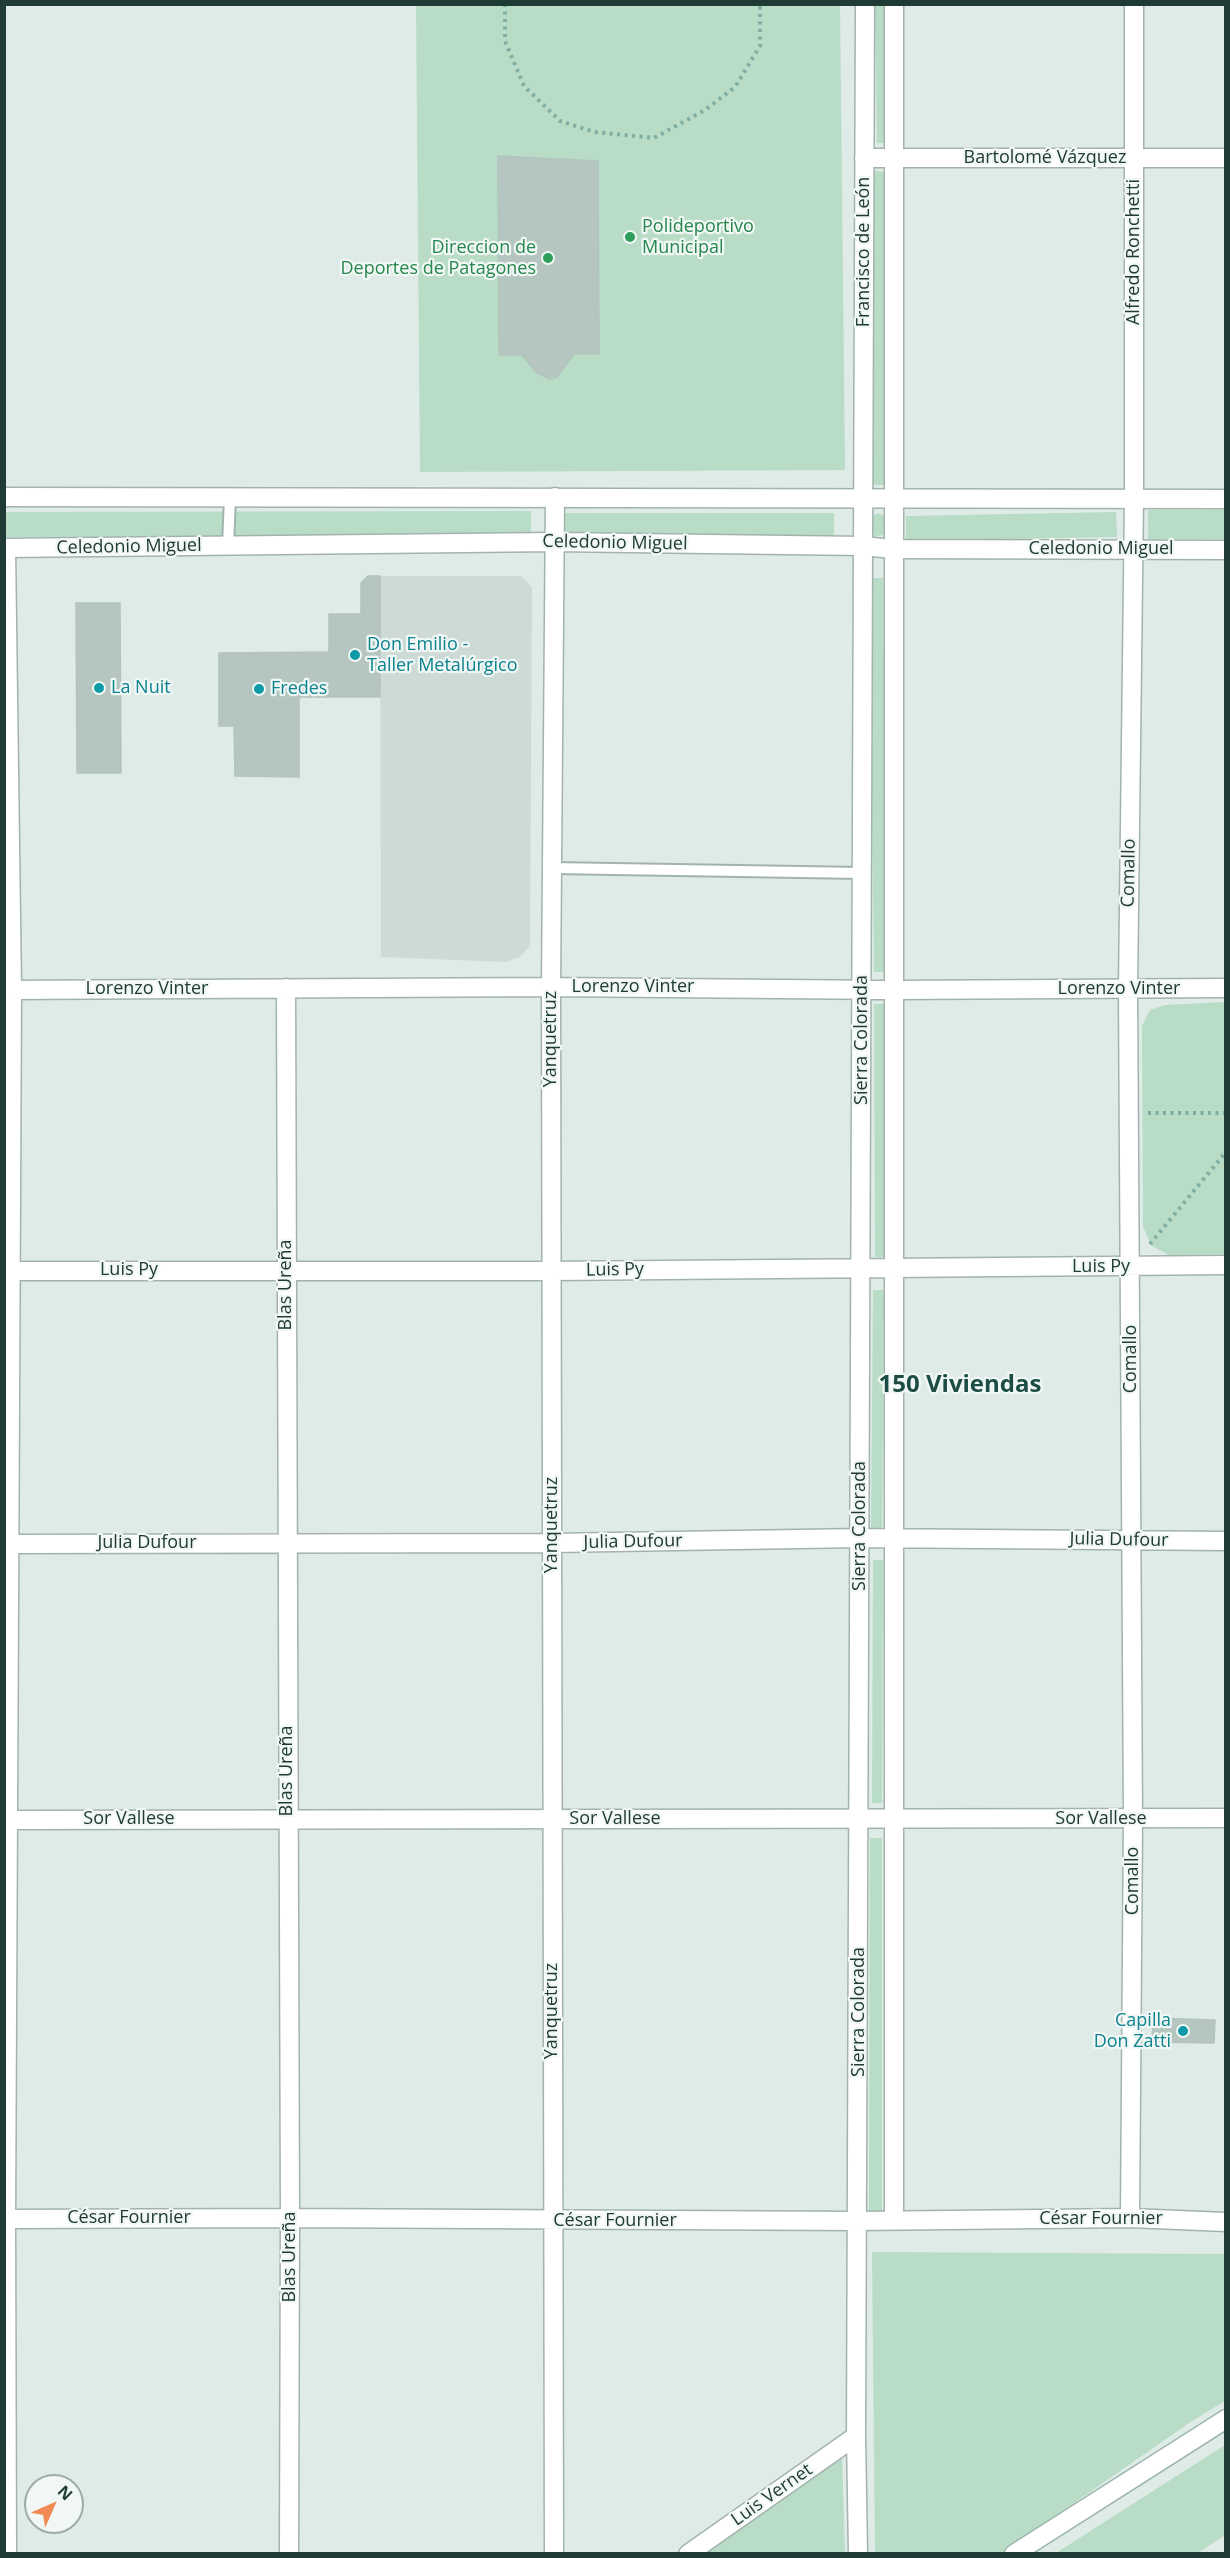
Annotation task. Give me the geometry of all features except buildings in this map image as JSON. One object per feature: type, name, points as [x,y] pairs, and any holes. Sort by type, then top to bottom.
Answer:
[{"type":"street","name":"Francisco de León","points":[[863,499],[865,4]]},
{"type":"street","name":"Francisco de León","points":[[893,499],[894,4]]},
{"type":"street","name":"Alfredo Ronchetti","points":[[1134,4],[1134,499]]},
{"type":"street","name":"Bartolomé Vázquez","points":[[864,158],[1226,158]]},
{"type":"street","points":[[4,497],[1226,499]]},
{"type":"street","name":"Yanquetruz","points":[[554,2553],[551,987],[555,497]]},
{"type":"street","name":"Sierra Colorada","points":[[858,2553],[856,2436],[863,499]]},
{"type":"street","name":"Sierra Colorada","points":[[893,499],[894,2220]]},
{"type":"street","name":"Comallo","points":[[1131,2218],[1133,1819],[1128,989],[1134,499]]},
{"type":"street","name":"Celedonio Miguel","points":[[5,548],[555,542],[863,546],[893,549],[1226,549]]},
{"type":"street","points":[[5,548],[8,990],[5,2219],[7,2553]]},
{"type":"street","name":"Lorenzo Vinter","points":[[8,990],[551,987],[893,990],[1226,988]]},
{"type":"street","name":"Blas Ureña","points":[[286,988],[289,2553]]},
{"type":"street","name":"Luis Py","points":[[8,1271],[551,1271],[1226,1265]]},
{"type":"street","name":"Julia Dufour","points":[[7,1544],[552,1543],[860,1538],[1226,1541]]},
{"type":"street","name":"Sor Vallese","points":[[7,1820],[1226,1818]]},
{"type":"street","name":"César Fournier","points":[[5,2219],[858,2221],[1131,2218],[1226,2222]]},
{"type":"street","points":[[1014,2553],[1226,2419]]},
{"type":"street","name":"Luis Vernet","points":[[688,2553],[856,2436]]},
{"type":"lane","points":[[228,546],[230,497]]},
{"type":"lane","points":[[552,868],[862,873]]},
{"type":"path","points":[[505,4],[506,41],[524,86],[560,121],[595,132],[654,138],[705,110],[735,87],[760,46],[760,4]]},
{"type":"path","points":[[1130,1113],[1226,1113]]},
{"type":"path","points":[[1130,1267],[1226,1152]]},
{"type":"shaded area","points":[[380,576],[521,576],[532,587],[530,946],[521,956],[507,962],[381,957]]},
{"type":"green space","name":"Polideportivo Municipal","points":[[416,5],[840,5],[845,470],[420,472]]},
{"type":"green space","points":[[875,5],[888,5],[889,143],[877,143]]},
{"type":"green space","points":[[874,171],[886,172],[885,485],[873,485]]},
{"type":"green space","points":[[1148,510],[1225,510],[1225,539],[1148,539]]},
{"type":"green space","points":[[531,511],[531,536],[5,537],[4,512]]},
{"type":"green space","points":[[1116,512],[1117,537],[906,541],[906,516]]},
{"type":"green space","points":[[564,513],[834,513],[834,537],[564,537]]},
{"type":"green space","points":[[878,514],[886,517],[889,525],[886,533],[878,536],[870,533],[867,525],[870,517]]},
{"type":"green space","points":[[869,578],[883,578],[887,972],[874,972]]},
{"type":"green space","points":[[1225,1002],[1225,1254],[1169,1255],[1152,1246],[1143,1227],[1142,1026],[1150,1010],[1165,1005]]},
{"type":"green space","points":[[874,1004],[885,1004],[886,1257],[875,1257]]},
{"type":"green space","points":[[873,1290],[884,1290],[882,1528],[871,1528]]},
{"type":"green space","points":[[873,1560],[883,1560],[882,1803],[872,1803]]},
{"type":"green space","points":[[870,1838],[882,1838],[882,2213],[869,2213]]},
{"type":"green space","points":[[872,2252],[1225,2254],[1225,2401],[1192,2421],[1002,2553],[875,2553]]},
{"type":"green space","points":[[1225,2445],[1225,2535],[1198,2553],[1056,2553]]},
{"type":"green space","points":[[842,2458],[845,2553],[706,2553]]},
{"type":"place","name":"Polideportivo Municipal","points":[[630,237]]},
{"type":"place","name":"Direccion de Deportes de Patagones","points":[[548,258]]},
{"type":"place","name":"Don Emilio - Taller Metalúrgico","points":[[355,655]]},
{"type":"place","name":"La Nuit","points":[[99,688]]},
{"type":"place","name":"Fredes","points":[[259,689]]},
{"type":"place","name":"Capilla Don Zatti","points":[[1183,2031]]},
{"type":"district","name":"150 Viviendas","points":[[960,1385]]}]
